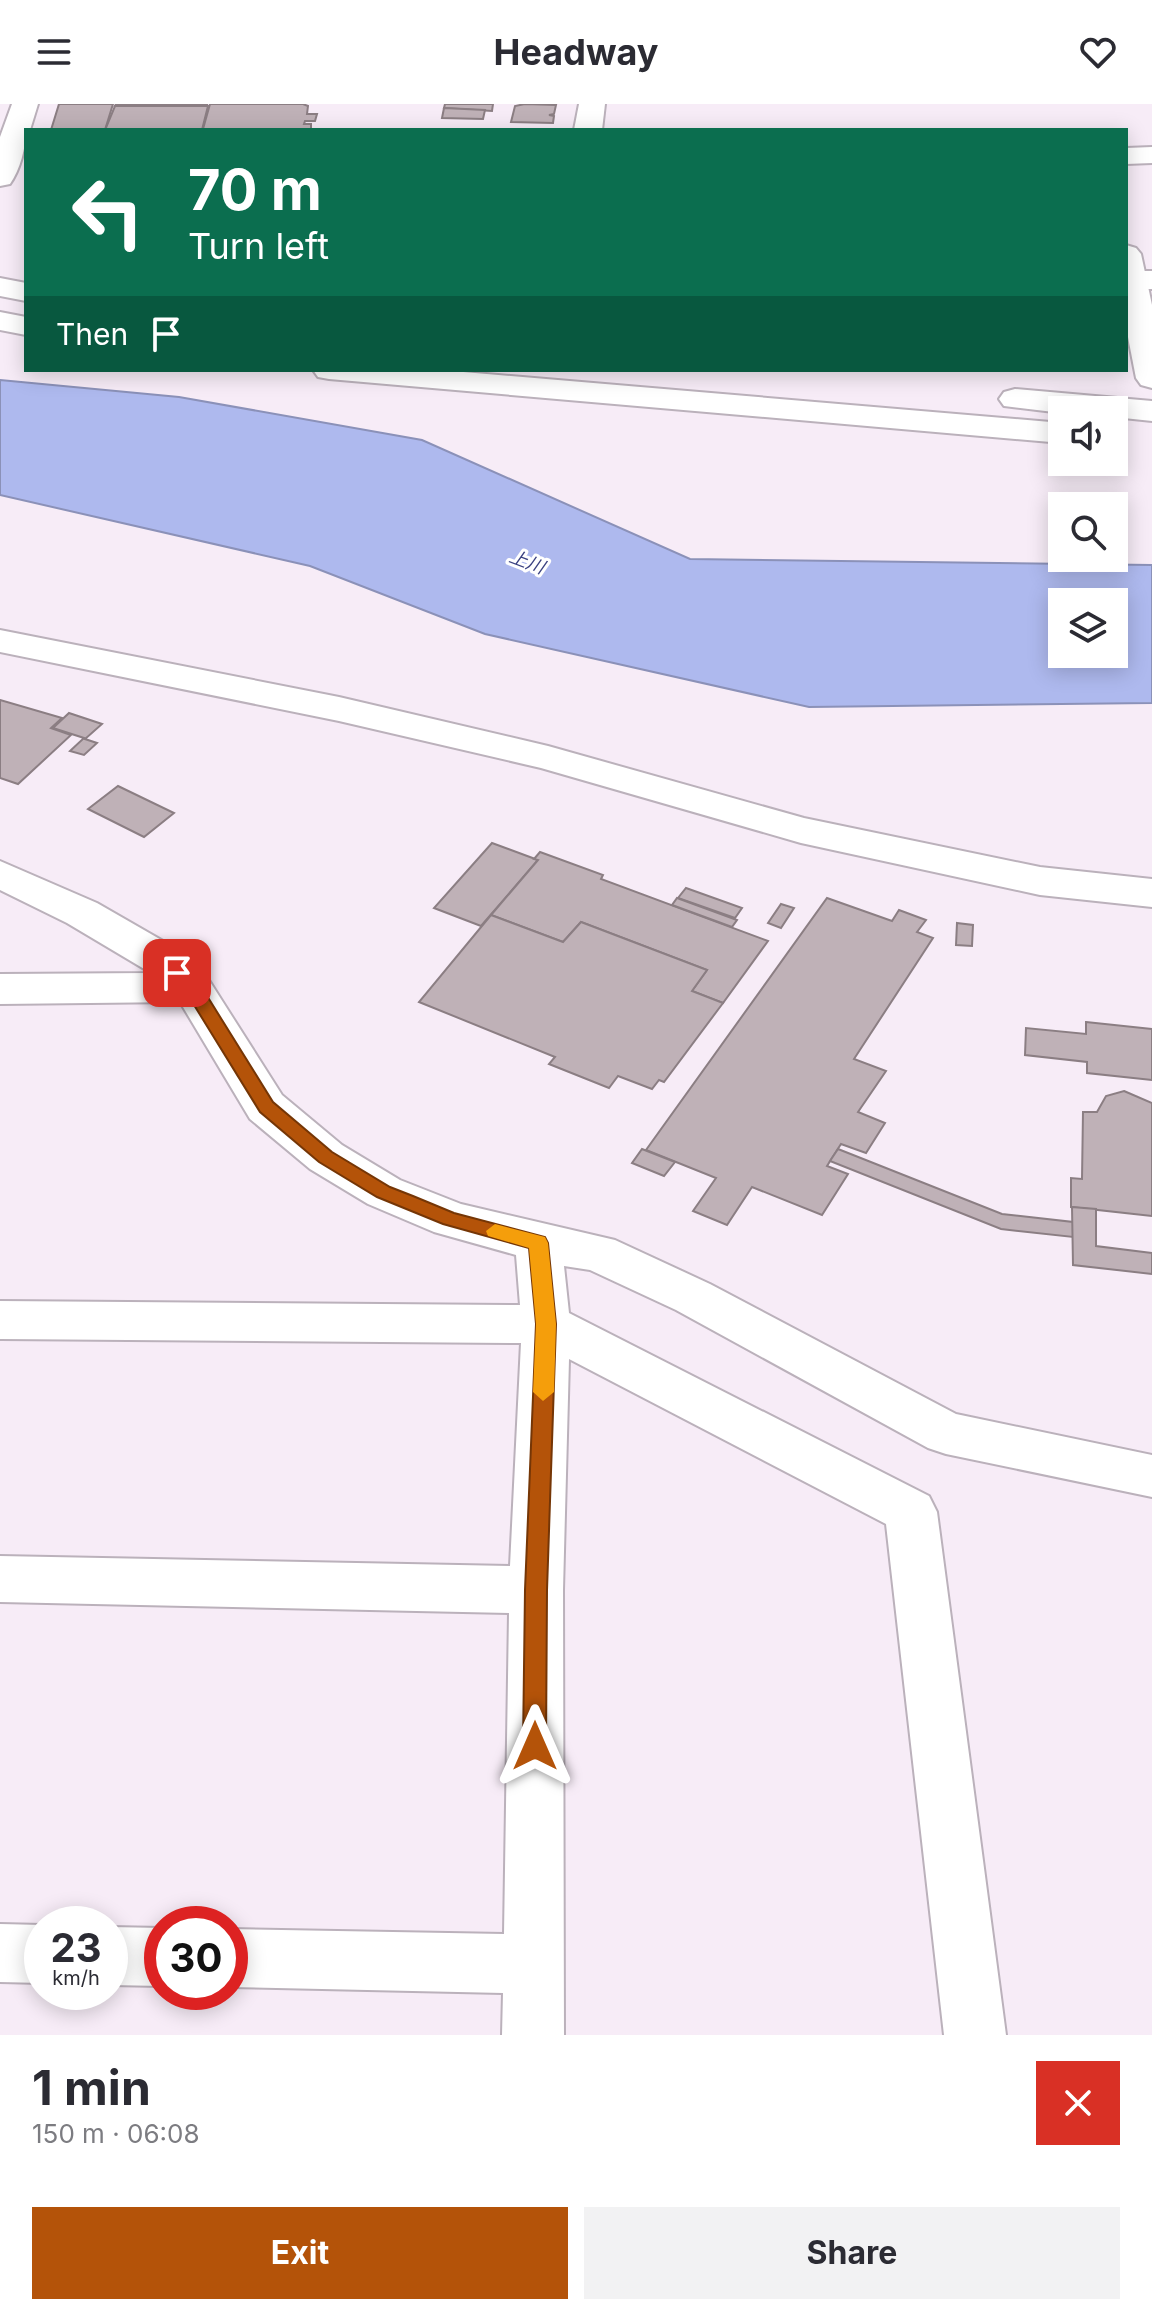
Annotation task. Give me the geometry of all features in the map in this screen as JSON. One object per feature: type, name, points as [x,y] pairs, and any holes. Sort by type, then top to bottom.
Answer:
[{"type":"street","points":[[3,161],[25,104]]},
{"type":"street","points":[[588,128],[592,104]]},
{"type":"street","points":[[1128,156],[1152,155]]},
{"type":"street","points":[[1134,273],[1152,378]]},
{"type":"street","points":[[0,287],[24,292]]},
{"type":"street","points":[[0,321],[24,326]]},
{"type":"street","points":[[352,372],[1048,432]]},
{"type":"street","points":[[688,372],[1152,411]]},
{"type":"street","points":[[1128,438],[1152,440]]},
{"type":"street","points":[[0,641],[339,709],[548,758],[801,830],[1040,881],[1152,893]]},
{"type":"street","points":[[0,874],[82,913],[162,959],[192,987],[266,1107],[326,1157],[397,1198],[450,1219],[538,1243],[598,1253],[693,1297],[946,1433],[1152,1476]]},
{"type":"street","points":[[0,989],[192,987]]},
{"type":"street","points":[[533,2035],[536,1590],[546,1324],[538,1243]]},
{"type":"street","points":[[0,1320],[546,1324],[911,1512],[975,2035]]},
{"type":"street","points":[[0,1579],[536,1590]]},
{"type":"street","points":[[0,1953],[24,1954]]},
{"type":"street","points":[[248,1958],[533,1964]]},
{"type":"water","name":"上川","points":[[0,380],[179,397],[422,440],[690,559],[1048,564],[1048,572],[1128,572],[1128,565],[1152,565],[1152,703],[809,707],[485,634],[310,566],[0,495]]},
{"type":"building","points":[[59,104],[113,104],[106,128],[52,128]]},
{"type":"building","points":[[116,104],[208,104],[115,106]]},
{"type":"building","points":[[210,104],[303,104],[308,106],[307,114],[317,114],[315,121],[305,121],[304,124],[311,124],[311,128],[203,128]]},
{"type":"building","points":[[445,104],[493,104],[492,111],[444,108]]},
{"type":"building","points":[[556,105],[554,114],[549,115],[554,116],[553,123],[511,122],[515,106]]},
{"type":"building","points":[[115,106],[208,106],[202,128],[106,128]]},
{"type":"building","points":[[444,108],[485,110],[483,119],[442,118]]},
{"type":"building","points":[[0,700],[62,718],[51,728],[71,735],[18,784],[0,778]]},
{"type":"building","points":[[69,713],[102,724],[85,739],[97,743],[84,755],[70,751],[84,738],[53,728]]},
{"type":"building","points":[[118,786],[174,813],[144,837],[88,809]]},
{"type":"building","points":[[492,843],[538,860],[481,926],[434,908]]},
{"type":"building","points":[[540,852],[603,875],[601,879],[768,941],[723,1003],[692,991],[707,970],[581,922],[563,942],[491,915],[538,860],[534,859]]},
{"type":"building","points":[[686,888],[742,908],[735,918],[678,898]]},
{"type":"building","points":[[677,898],[737,920],[732,927],[672,905]]},
{"type":"building","points":[[827,898],[892,921],[899,910],[926,920],[917,932],[933,938],[854,1059],[886,1071],[858,1112],[885,1123],[866,1153],[841,1144],[827,1166],[848,1174],[822,1215],[752,1187],[727,1225],[693,1211],[716,1178],[646,1150]]},
{"type":"building","points":[[781,904],[794,908],[781,928],[768,923]]},
{"type":"building","points":[[491,915],[563,942],[581,922],[707,970],[692,991],[723,1003],[664,1082],[659,1080],[652,1089],[618,1076],[609,1088],[549,1064],[555,1057],[419,1002]]},
{"type":"building","points":[[957,923],[973,925],[972,946],[956,945]]},
{"type":"building","points":[[1086,1022],[1152,1029],[1152,1080],[1087,1073],[1087,1062],[1025,1055],[1026,1028],[1086,1034]]},
{"type":"building","points":[[1124,1091],[1152,1103],[1152,1216],[1071,1207],[1071,1178],[1082,1179],[1083,1112],[1097,1112],[1106,1096]]},
{"type":"building","points":[[642,1149],[675,1162],[664,1176],[632,1163]]},
{"type":"building","points":[[838,1149],[1002,1214],[1073,1222],[1073,1237],[1001,1229],[830,1161]]},
{"type":"building","points":[[1072,1207],[1096,1209],[1096,1246],[1152,1253],[1152,1274],[1073,1265]]},
{"type":"slow traffic","points":[[495,1231],[538,1243],[546,1324],[543,1392]]},
{"type":"route","points":[[177,973],[192,987],[266,1107],[326,1157],[384,1192],[450,1219],[538,1243],[546,1324],[536,1590],[535,1746]]}]
